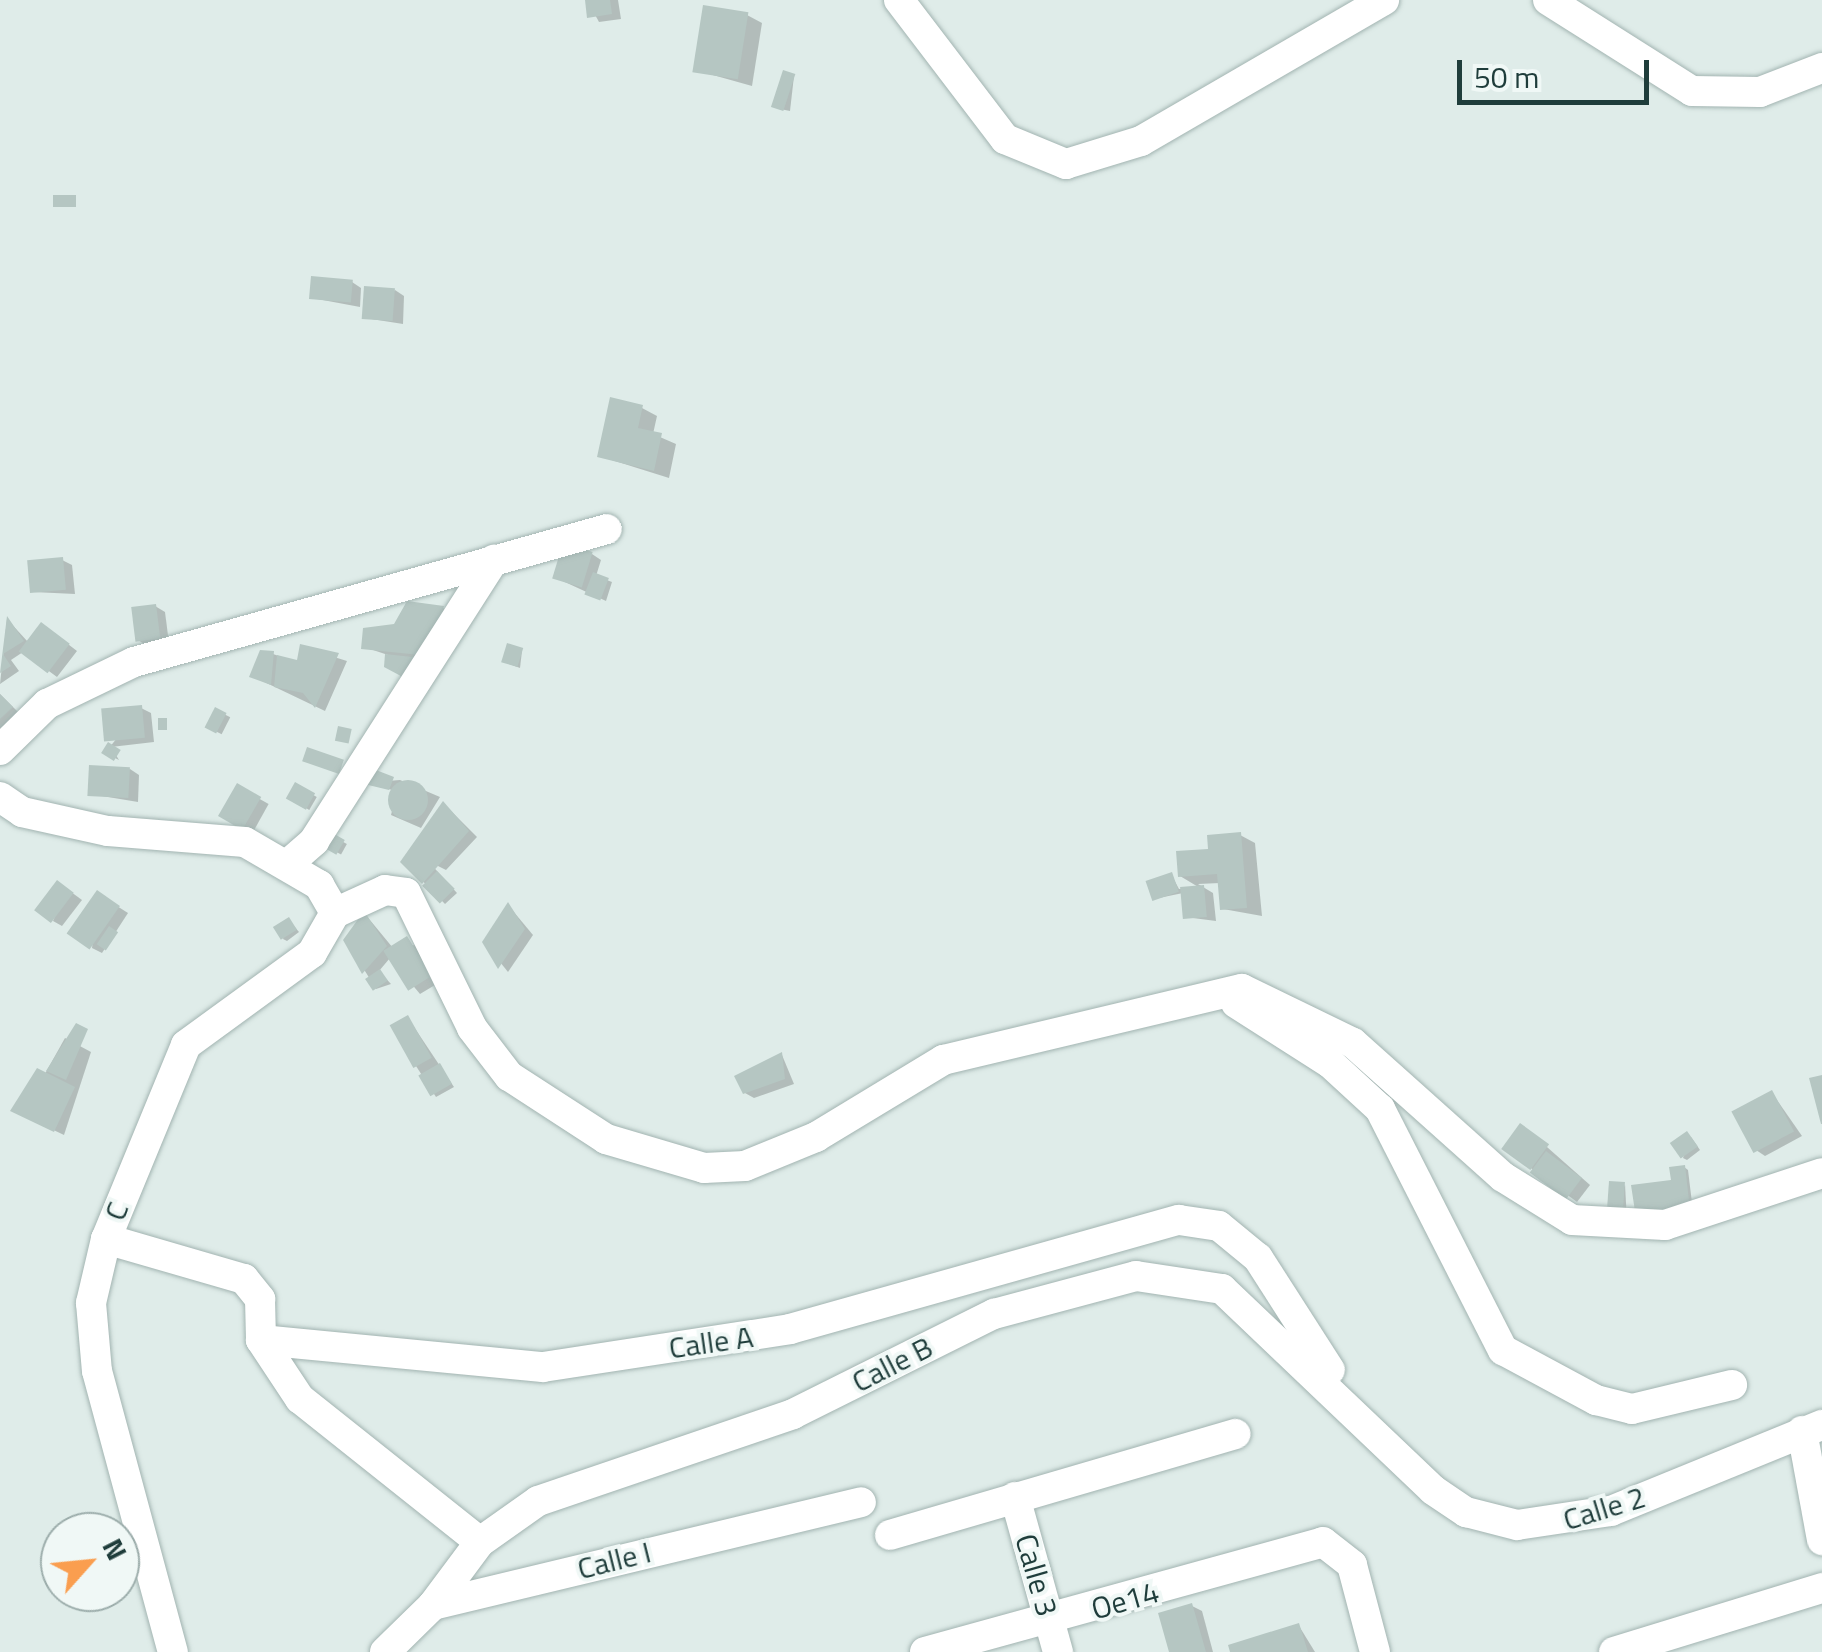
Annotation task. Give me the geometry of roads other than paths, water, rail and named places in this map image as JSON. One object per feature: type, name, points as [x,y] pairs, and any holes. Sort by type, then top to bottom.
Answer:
[{"type":"street","points":[[899,0],[1006,138],[1066,164],[1156,133],[1384,0]]},
{"type":"street","points":[[1548,0],[1692,91],[1760,92],[1822,68]]},
{"type":"street","points":[[0,750],[47,704],[134,662],[607,529]]},
{"type":"street","points":[[288,864],[314,841],[494,560]]},
{"type":"street","points":[[0,797],[22,812],[108,831],[245,842],[319,885],[335,912],[386,890],[406,893],[472,1028],[509,1076],[606,1139],[704,1168],[745,1166],[816,1136],[943,1060],[1216,992],[1253,990],[1353,1043],[1502,1177],[1572,1220],[1665,1225],[1822,1173]]},
{"type":"street","name":"C","points":[[173,1652],[97,1371],[92,1302],[106,1238],[186,1045],[312,953],[335,912]]},
{"type":"street","points":[[1216,992],[1298,1040],[1380,1109],[1503,1350],[1596,1400],[1632,1408],[1732,1384]]},
{"type":"street","name":"Calle A","points":[[262,1340],[543,1367],[790,1329],[1153,1224],[1196,1221],[1218,1226],[1258,1258],[1356,1411]]},
{"type":"street","points":[[106,1238],[244,1279],[260,1299],[262,1340],[300,1399],[480,1542]]},
{"type":"street","name":"Calle B","points":[[433,1605],[480,1542],[538,1501],[793,1414],[994,1314],[1136,1276],[1222,1289],[1356,1411]]},
{"type":"street","name":"Calle 2","points":[[1356,1411],[1433,1490],[1466,1512],[1517,1525],[1611,1511],[1812,1428]]},
{"type":"street","points":[[1812,1428],[1822,1540]]},
{"type":"street","points":[[890,1535],[1236,1434]]},
{"type":"street","name":"Calle 3","points":[[1015,1497],[1058,1652]]},
{"type":"street","name":"Calle I","points":[[433,1605],[861,1502]]},
{"type":"street","name":"Oe14","points":[[925,1652],[1050,1622],[1323,1542],[1352,1565],[1375,1652]]},
{"type":"street","points":[[1614,1652],[1822,1588]]},
{"type":"street","points":[[385,1652],[433,1605]]}]
